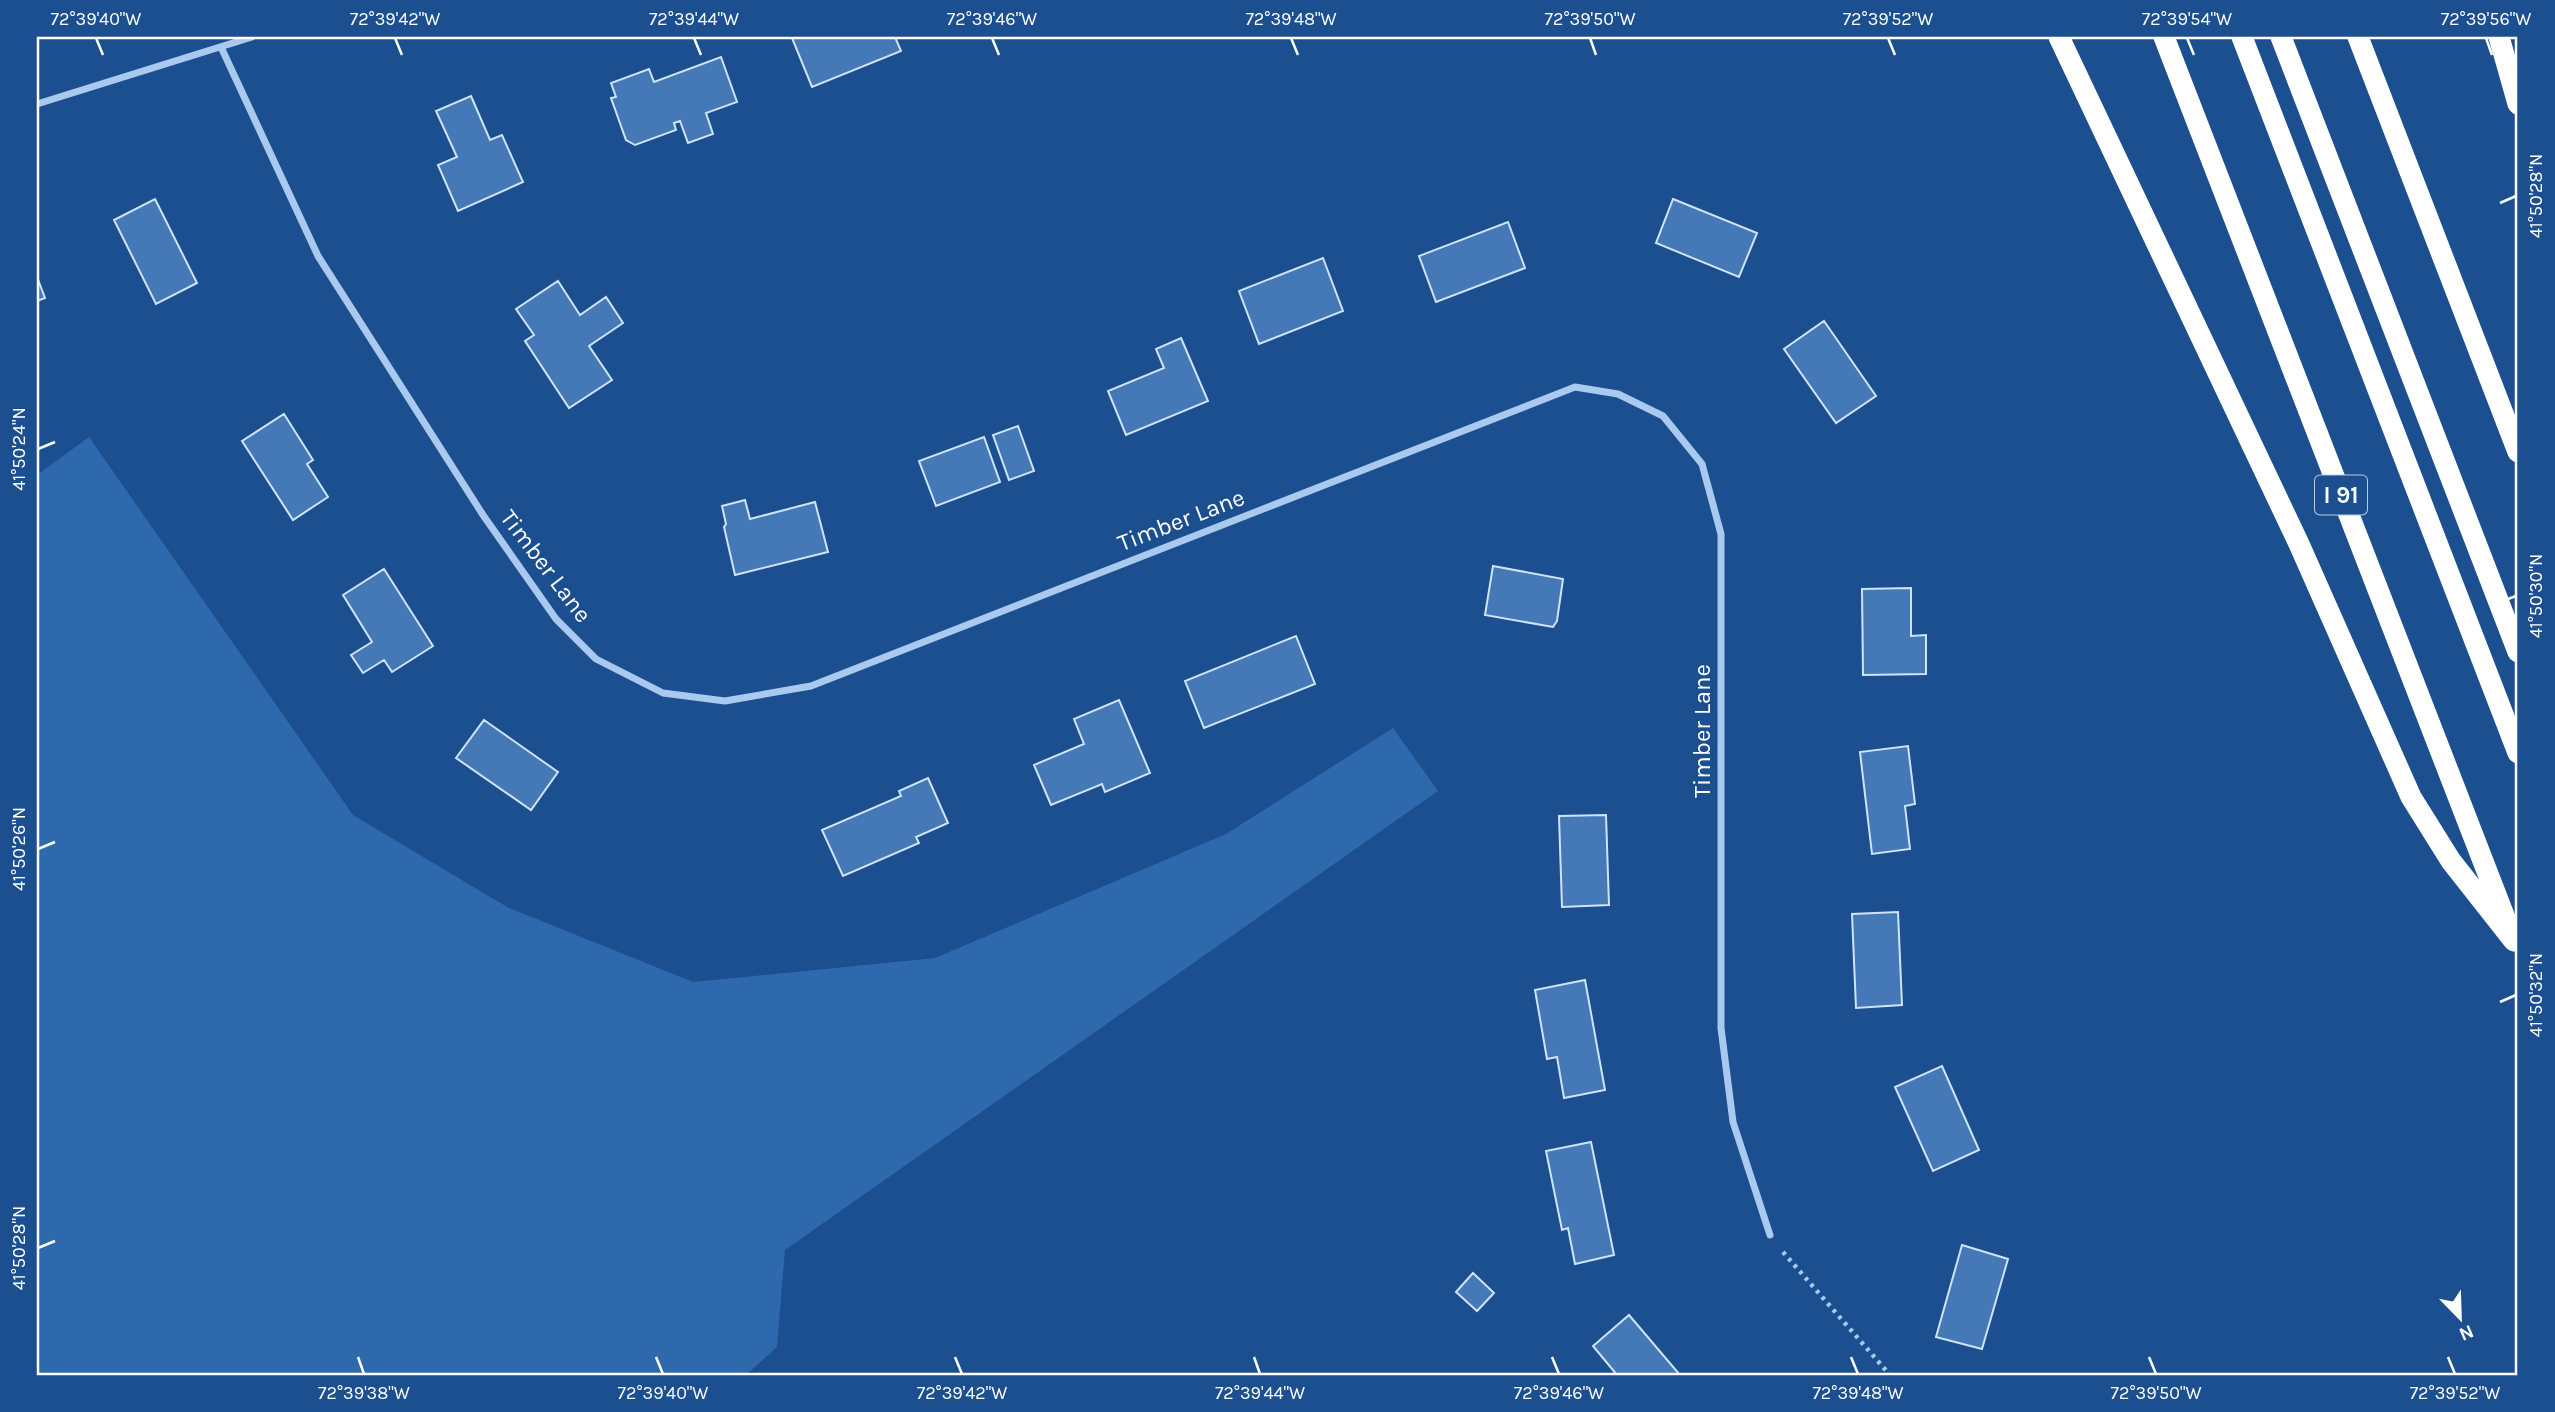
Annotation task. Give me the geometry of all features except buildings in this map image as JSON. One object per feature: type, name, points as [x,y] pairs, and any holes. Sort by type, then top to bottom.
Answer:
[{"type":"highway","points":[[2059,37],[2299,544],[2411,797],[2451,861],[2516,947]]},
{"type":"highway","name":"I 91","points":[[2164,37],[2516,947]]},
{"type":"highway","points":[[2242,37],[2518,753]]},
{"type":"highway","points":[[2281,37],[2518,652]]},
{"type":"highway","points":[[2358,37],[2518,452]]},
{"type":"highway","points":[[2499,37],[2518,104]]},
{"type":"street","points":[[37,104],[252,37]]},
{"type":"street","name":"Timber Lane","points":[[221,47],[318,256],[484,515],[555,619],[596,659],[663,693],[725,701],[811,685],[1575,387],[1618,394],[1663,416],[1702,464],[1721,534],[1721,1028],[1733,1122],[1770,1236]]},
{"type":"path","points":[[1770,1236],[1890,1375]]},
{"type":"shaded area","points":[[89,437],[353,815],[507,907],[693,982],[935,958],[1226,834],[1393,728],[1438,791],[785,1250],[777,1347],[746,1375],[37,1375],[37,475]]}]
